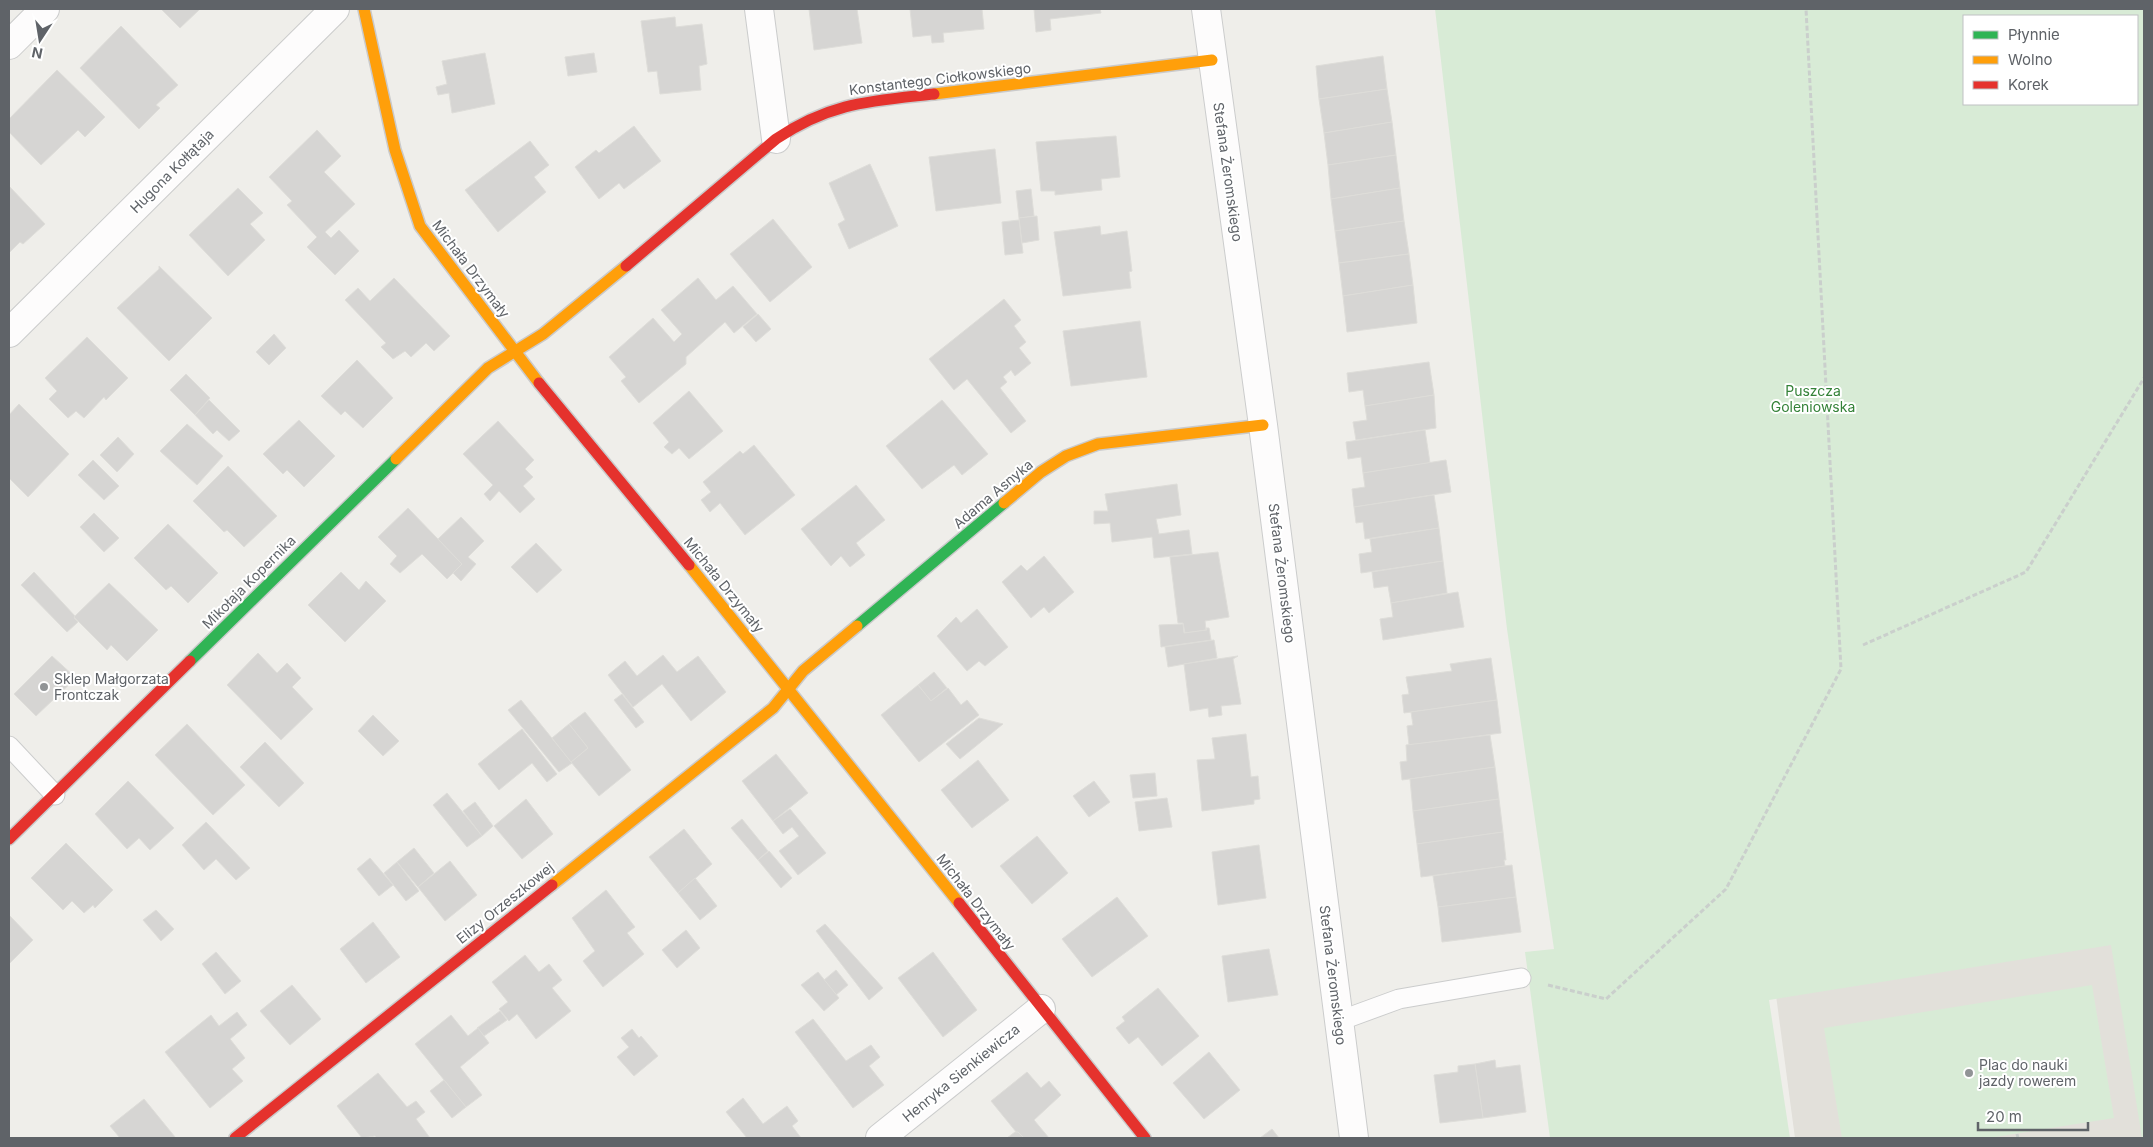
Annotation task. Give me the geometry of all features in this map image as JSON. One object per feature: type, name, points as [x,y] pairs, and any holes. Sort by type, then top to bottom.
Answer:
[{"type":"street","points":[[9,45],[45,9]]},
{"type":"street","name":"Hugona Kołłątaja","points":[[9,333],[335,9]]},
{"type":"street","name":"Michała Drzymały","points":[[364,9],[395,150],[420,226],[514,352],[789,688],[1146,1138]]},
{"type":"street","points":[[759,9],[776,139]]},
{"type":"street","name":"Stefana Żeromskiego","points":[[1206,9],[1263,425],[1354,1138]]},
{"type":"street","name":"Konstantego Ciołkowskiego","points":[[514,352],[543,334],[717,191],[776,139],[801,122],[830,110],[858,103],[1212,60]]},
{"type":"street","name":"Mikołaja Kopernika","points":[[9,839],[488,368],[514,352]]},
{"type":"street","name":"Adama Asnyka","points":[[789,688],[803,671],[1041,472],[1066,456],[1098,444],[1263,425]]},
{"type":"street","name":"Elizy Orzeszkowej","points":[[236,1138],[774,708],[789,688]]},
{"type":"street","name":"Henryka Sienkiewicza","points":[[880,1138],[1041,1008]]},
{"type":"lane","points":[[9,746],[55,795]]},
{"type":"lane","points":[[1339,1021],[1399,999],[1521,978]]},
{"type":"path","points":[[1521,978],[1606,999],[1726,889],[1840,670],[1806,9]]},
{"type":"path","points":[[1863,645],[2026,572],[2144,378]]},
{"type":"path","points":[[2017,1134],[2018,1138]]},
{"type":"shaded area","points":[[2144,852],[2144,1138],[1795,1138],[1766,920]]},
{"type":"green space","name":"Puszcza Goleniowska","points":[[1435,9],[2144,9],[2144,1138],[2142,1138],[2111,945],[1769,1000],[1790,1138],[1550,1138],[1525,952],[1554,949],[1507,629]]},
{"type":"green space","name":"Plac do nauki jazdy rowerem","points":[[2092,985],[2114,1118],[1989,1138],[1842,1138],[1824,1028]]},
{"type":"building","points":[[161,9],[200,9],[180,28]]},
{"type":"building","points":[[809,9],[857,9],[862,43],[814,50]]},
{"type":"building","points":[[910,9],[982,9],[984,29],[943,33],[944,42],[932,43],[931,35],[913,37]]},
{"type":"building","points":[[1034,9],[1100,9],[1101,13],[1050,19],[1051,30],[1036,32]]},
{"type":"building","points":[[675,17],[676,27],[702,24],[707,64],[699,66],[701,90],[660,94],[657,71],[648,72],[641,21]]},
{"type":"building","points":[[121,26],[178,85],[156,105],[160,108],[139,129],[80,68]]},
{"type":"building","points":[[485,53],[495,104],[452,113],[449,93],[438,95],[436,87],[447,84],[442,61]]},
{"type":"building","points":[[594,53],[597,72],[568,76],[565,57]]},
{"type":"building","points":[[1383,56],[1387,89],[1319,99],[1316,66]]},
{"type":"building","points":[[57,70],[105,117],[85,137],[78,130],[41,165],[9,132],[9,119]]},
{"type":"building","points":[[1387,89],[1392,122],[1324,133],[1319,99]]},
{"type":"building","points":[[1392,122],[1396,155],[1328,165],[1324,133]]},
{"type":"building","points":[[634,126],[661,161],[624,189],[619,183],[599,199],[575,167],[596,150],[599,153]]},
{"type":"building","points":[[317,130],[341,156],[324,172],[355,204],[325,232],[331,238],[339,230],[359,251],[335,275],[307,247],[317,237],[287,205],[292,201],[269,177]]},
{"type":"building","points":[[1116,136],[1120,177],[1101,179],[1102,190],[1055,195],[1055,191],[1041,191],[1036,142]]},
{"type":"building","points":[[530,141],[549,165],[534,177],[546,192],[498,232],[465,190]]},
{"type":"building","points":[[995,149],[1001,203],[936,211],[929,157]]},
{"type":"building","points":[[1396,155],[1400,188],[1331,199],[1328,165]]},
{"type":"building","points":[[870,164],[898,226],[849,249],[838,224],[845,220],[829,183]]},
{"type":"building","points":[[9,186],[45,224],[23,244],[20,242],[9,253]]},
{"type":"building","points":[[238,188],[263,213],[250,224],[265,240],[228,276],[189,235]]},
{"type":"building","points":[[1400,188],[1404,221],[1335,231],[1331,199]]},
{"type":"building","points":[[1031,189],[1034,216],[1019,218],[1016,191]]},
{"type":"building","points":[[1037,216],[1039,240],[1022,243],[1019,218]]},
{"type":"building","points":[[773,219],[812,267],[770,302],[730,254]]},
{"type":"building","points":[[1019,220],[1023,253],[1005,255],[1002,222]]},
{"type":"building","points":[[1404,221],[1409,254],[1339,263],[1335,231]]},
{"type":"building","points":[[1100,226],[1101,235],[1127,231],[1132,271],[1129,272],[1131,288],[1063,296],[1054,232]]},
{"type":"building","points":[[1409,254],[1413,285],[1343,296],[1339,263]]},
{"type":"building","points":[[159,266],[212,318],[169,361],[117,308],[159,269]]},
{"type":"building","points":[[394,278],[450,336],[434,351],[426,343],[411,357],[405,351],[393,359],[381,347],[386,343],[345,300],[358,288],[370,301]]},
{"type":"building","points":[[698,278],[716,300],[733,286],[757,314],[734,333],[725,322],[686,357],[686,364],[639,403],[621,381],[626,377],[609,357],[653,318],[674,342],[682,334],[661,310]]},
{"type":"building","points":[[1413,285],[1417,323],[1347,332],[1343,296]]},
{"type":"building","points":[[1004,299],[1021,320],[1014,326],[1026,342],[1019,348],[1031,363],[1015,376],[1011,370],[1003,377],[1007,382],[1000,388],[1026,421],[1011,433],[967,379],[954,390],[929,359]]},
{"type":"building","points":[[758,314],[771,329],[756,342],[743,327]]},
{"type":"building","points":[[1140,321],[1147,377],[1071,386],[1063,331]]},
{"type":"building","points":[[274,334],[286,348],[269,365],[256,352]]},
{"type":"building","points":[[87,337],[128,378],[106,400],[104,397],[84,418],[76,411],[68,418],[49,399],[57,391],[45,378]]},
{"type":"building","points":[[357,360],[393,398],[363,428],[345,411],[341,415],[321,396]]},
{"type":"building","points":[[1429,362],[1434,395],[1365,406],[1363,390],[1349,392],[1347,373]]},
{"type":"building","points":[[186,374],[210,398],[195,415],[170,390]]},
{"type":"building","points":[[689,391],[723,431],[689,459],[679,448],[672,454],[664,447],[669,442],[653,423]]},
{"type":"building","points":[[1434,395],[1436,428],[1356,440],[1353,422],[1367,420],[1365,406]]},
{"type":"building","points":[[209,400],[240,431],[229,441],[217,430],[213,434],[195,415]]},
{"type":"building","points":[[942,400],[988,454],[962,475],[954,465],[922,489],[886,446]]},
{"type":"building","points":[[19,404],[69,454],[28,497],[9,478],[9,415]]},
{"type":"building","points":[[299,420],[335,456],[304,487],[287,470],[283,474],[263,454]]},
{"type":"building","points":[[498,421],[534,460],[525,469],[533,477],[523,486],[535,499],[520,513],[499,491],[490,501],[484,494],[493,485],[463,454]]},
{"type":"building","points":[[187,424],[223,456],[197,485],[160,451]]},
{"type":"building","points":[[1425,430],[1430,463],[1363,473],[1361,457],[1348,459],[1346,442]]},
{"type":"building","points":[[118,437],[134,454],[117,472],[100,455]]},
{"type":"building","points":[[754,445],[795,495],[745,535],[720,503],[710,512],[701,500],[711,492],[703,482],[740,451],[743,454]]},
{"type":"building","points":[[93,460],[119,486],[104,500],[78,475]]},
{"type":"building","points":[[1446,460],[1451,492],[1354,507],[1352,489],[1365,487],[1363,473]]},
{"type":"building","points":[[228,466],[277,516],[244,547],[227,530],[224,532],[193,501]]},
{"type":"building","points":[[1177,484],[1181,515],[1156,519],[1159,534],[1189,530],[1192,554],[1154,558],[1152,537],[1112,542],[1110,523],[1094,524],[1094,511],[1108,511],[1105,494]]},
{"type":"building","points":[[856,485],[885,520],[856,543],[865,555],[850,567],[841,556],[831,566],[801,529]]},
{"type":"building","points":[[1434,495],[1439,528],[1365,539],[1363,522],[1356,523],[1354,507]]},
{"type":"building","points":[[408,508],[462,564],[447,579],[422,554],[400,573],[390,564],[397,556],[378,537]]},
{"type":"building","points":[[94,513],[119,538],[104,552],[80,527]]},
{"type":"building","points":[[461,517],[484,541],[468,557],[476,564],[461,581],[453,573],[462,564],[438,539]]},
{"type":"building","points":[[168,524],[218,573],[188,603],[171,586],[166,590],[134,558]]},
{"type":"building","points":[[1439,528],[1443,561],[1361,573],[1359,554],[1372,552],[1370,539]]},
{"type":"building","points":[[536,543],[562,570],[537,593],[511,567]]},
{"type":"building","points":[[1218,552],[1229,617],[1205,621],[1206,630],[1185,633],[1183,623],[1178,623],[1170,557]]},
{"type":"building","points":[[1044,556],[1074,592],[1049,613],[1044,607],[1031,618],[1002,582],[1021,565],[1027,571]]},
{"type":"building","points":[[1443,561],[1447,593],[1391,603],[1388,586],[1374,588],[1372,572]]},
{"type":"building","points":[[34,572],[75,616],[74,618],[78,622],[67,632],[21,585]]},
{"type":"building","points":[[341,572],[359,590],[366,581],[386,601],[345,642],[308,605]]},
{"type":"building","points":[[109,583],[158,630],[127,661],[111,645],[107,650],[74,617]]},
{"type":"building","points":[[1458,592],[1464,627],[1383,640],[1380,619],[1393,617],[1391,603]]},
{"type":"building","points":[[977,609],[1008,647],[985,666],[979,661],[967,671],[937,636],[956,617],[961,623]]},
{"type":"building","points":[[1183,624],[1184,633],[1207,630],[1206,628],[1209,628],[1211,640],[1161,647],[1159,625]]},
{"type":"building","points":[[1214,640],[1217,658],[1168,667],[1165,647]]},
{"type":"building","points":[[258,653],[277,673],[287,663],[301,678],[292,687],[313,709],[281,740],[227,685]]},
{"type":"building","points":[[663,655],[677,672],[698,656],[726,692],[691,721],[662,684],[633,707],[608,675],[625,661],[637,676]]},
{"type":"building","name":"Sklep Małgorzata Frontczak","points":[[52,656],[76,678],[36,716],[14,694]]},
{"type":"building","points":[[1238,656],[1233,659],[1241,704],[1221,706],[1222,715],[1209,717],[1208,708],[1190,711],[1184,664]]},
{"type":"building","points":[[1491,658],[1497,700],[1404,713],[1402,695],[1409,694],[1406,677],[1452,671],[1450,664]]},
{"type":"building","points":[[934,672],[947,688],[931,701],[918,685]]},
{"type":"building","points":[[918,685],[931,701],[948,688],[961,705],[967,700],[979,715],[919,762],[881,715]]},
{"type":"building","points":[[622,694],[644,722],[636,728],[614,700]]},
{"type":"building","points":[[521,700],[572,763],[559,772],[508,710]]},
{"type":"building","points":[[1497,700],[1501,733],[1409,745],[1407,726],[1413,725],[1411,712]]},
{"type":"building","points":[[585,712],[631,770],[599,796],[571,762],[588,748],[569,724]]},
{"type":"building","points":[[373,715],[399,741],[383,756],[358,731]]},
{"type":"building","points":[[979,718],[1003,724],[960,759],[946,744]]},
{"type":"building","points":[[187,724],[245,785],[213,815],[155,755]]},
{"type":"building","points":[[569,724],[588,748],[571,762],[552,738]]},
{"type":"building","points":[[522,729],[557,774],[547,782],[532,763],[499,790],[478,764]]},
{"type":"building","points":[[1246,734],[1251,777],[1258,776],[1260,799],[1254,800],[1254,804],[1202,811],[1197,760],[1215,759],[1212,738]]},
{"type":"building","points":[[1490,735],[1495,767],[1402,780],[1400,762],[1407,761],[1406,745]]},
{"type":"building","points":[[265,742],[304,783],[279,807],[240,767]]},
{"type":"building","points":[[776,754],[808,793],[773,821],[742,781]]},
{"type":"building","points":[[978,760],[1009,800],[972,828],[941,790]]},
{"type":"building","points":[[1495,767],[1499,799],[1413,811],[1410,779]]},
{"type":"building","points":[[1155,773],[1157,796],[1133,798],[1130,775]]},
{"type":"building","points":[[128,781],[174,828],[150,850],[139,838],[127,849],[95,814]]},
{"type":"building","points":[[1094,781],[1110,802],[1089,817],[1073,796]]},
{"type":"building","points":[[447,793],[482,836],[467,847],[433,805]]},
{"type":"building","points":[[1167,798],[1172,827],[1139,831],[1135,802]]},
{"type":"building","points":[[526,799],[553,834],[522,859],[494,826]]},
{"type":"building","points":[[1499,799],[1503,832],[1417,844],[1413,811]]},
{"type":"building","points":[[475,802],[493,826],[482,836],[463,811]]},
{"type":"building","points":[[790,809],[826,853],[798,875],[779,851],[799,836],[792,827],[783,834],[773,821]]},
{"type":"building","points":[[742,819],[768,851],[758,860],[731,828]]},
{"type":"building","points":[[206,822],[250,868],[236,880],[216,859],[204,870],[182,845]]},
{"type":"building","points":[[684,829],[712,864],[678,893],[649,857]]},
{"type":"building","points":[[1503,832],[1505,866],[1421,877],[1417,844]]},
{"type":"building","points":[[1037,836],[1068,873],[1032,904],[1000,866]]},
{"type":"building","points":[[66,843],[113,890],[95,908],[93,905],[84,913],[72,901],[63,910],[31,878]]},
{"type":"building","points":[[1259,845],[1266,898],[1218,905],[1212,852]]},
{"type":"building","points":[[414,848],[434,873],[418,887],[397,862]]},
{"type":"building","points":[[769,851],[792,878],[781,888],[758,860]]},
{"type":"building","points":[[370,858],[393,885],[379,896],[357,869]]},
{"type":"building","points":[[450,861],[477,895],[445,921],[418,887]]},
{"type":"building","points":[[397,862],[419,891],[406,901],[384,873]]},
{"type":"building","points":[[1512,865],[1516,897],[1438,907],[1433,876]]},
{"type":"building","points":[[695,878],[717,906],[700,920],[678,893]]},
{"type":"building","points":[[606,890],[635,927],[627,933],[644,954],[603,987],[583,961],[595,951],[572,918]]},
{"type":"building","points":[[1117,897],[1148,936],[1092,977],[1062,939]]},
{"type":"building","points":[[1516,897],[1521,932],[1442,942],[1438,907]]},
{"type":"building","points":[[156,910],[174,929],[161,941],[143,920]]},
{"type":"building","points":[[9,915],[33,940],[9,964]]},
{"type":"building","points":[[373,922],[400,957],[366,983],[340,949]]},
{"type":"building","points":[[825,924],[883,988],[869,1000],[816,931]]},
{"type":"building","points":[[686,930],[700,948],[677,968],[662,950]]},
{"type":"building","points":[[1269,949],[1278,995],[1228,1002],[1222,956]]},
{"type":"building","points":[[216,952],[241,981],[225,994],[202,964]]},
{"type":"building","points":[[933,952],[977,1010],[943,1037],[898,978]]},
{"type":"building","points":[[525,955],[539,972],[549,964],[562,980],[552,988],[571,1011],[536,1039],[517,1014],[509,1021],[499,1009],[508,1002],[492,982]]},
{"type":"building","points":[[836,970],[848,985],[836,995],[824,980]]},
{"type":"building","points":[[818,972],[839,998],[824,1011],[801,985]]},
{"type":"building","points":[[292,985],[321,1019],[290,1045],[260,1011]]},
{"type":"building","points":[[1158,988],[1199,1036],[1162,1066],[1138,1037],[1129,1044],[1116,1028],[1125,1021],[1122,1017]]},
{"type":"building","points":[[500,1011],[507,1020],[484,1036],[477,1028]]},
{"type":"building","points":[[237,1012],[247,1025],[230,1039],[245,1058],[232,1069],[243,1081],[210,1108],[165,1052],[211,1015],[219,1026]]},
{"type":"building","points":[[451,1015],[468,1036],[478,1028],[489,1043],[460,1067],[482,1095],[466,1107],[415,1044]]},
{"type":"building","points":[[813,1019],[846,1061],[871,1045],[880,1057],[869,1066],[884,1085],[853,1108],[795,1032]]},
{"type":"building","points":[[632,1029],[639,1038],[641,1036],[658,1056],[634,1076],[617,1057],[629,1047],[621,1038]]},
{"type":"building","points":[[1209,1052],[1240,1090],[1204,1119],[1173,1083]]},
{"type":"building","points":[[1495,1060],[1496,1068],[1520,1065],[1526,1112],[1483,1118],[1475,1064]]},
{"type":"building","points":[[1475,1064],[1483,1118],[1440,1123],[1434,1075],[1458,1072],[1458,1066]]},
{"type":"building","points":[[1027,1072],[1041,1088],[1049,1081],[1061,1095],[1034,1120],[1049,1138],[1024,1138],[1017,1133],[991,1101]]},
{"type":"building","points":[[378,1073],[407,1107],[416,1101],[425,1112],[416,1119],[430,1138],[377,1138],[375,1136],[362,1138],[337,1106]]},
{"type":"building","points":[[444,1080],[466,1107],[452,1118],[430,1091]]},
{"type":"building","points":[[743,1098],[763,1124],[787,1106],[798,1121],[792,1126],[801,1138],[747,1138],[726,1112]]},
{"type":"building","points":[[144,1099],[174,1138],[120,1138],[110,1126]]},
{"type":"building","points":[[1272,1129],[1279,1138],[1260,1138]]},
{"type":"building","points":[[1018,1132],[1024,1138],[1007,1138]]},
{"type":"traffic: fast","points":[[190,661],[396,459]]},
{"type":"traffic: fast","points":[[857,626],[1004,503]]},
{"type":"traffic: slow","points":[[364,9],[395,150],[420,226],[539,383]]},
{"type":"traffic: slow","points":[[934,94],[1212,60]]},
{"type":"traffic: slow","points":[[396,459],[488,368],[543,334],[626,266]]},
{"type":"traffic: slow","points":[[1004,503],[1041,472],[1066,456],[1098,444],[1263,425]]},
{"type":"traffic: slow","points":[[689,565],[959,903]]},
{"type":"traffic: slow","points":[[552,885],[773,708],[803,671],[857,626]]},
{"type":"traffic: jam","points":[[626,266],[776,139],[796,127],[815,117],[852,105],[934,94]]},
{"type":"traffic: jam","points":[[539,383],[689,565]]},
{"type":"traffic: jam","points":[[9,839],[190,661]]},
{"type":"traffic: jam","points":[[235,1138],[552,885]]},
{"type":"traffic: jam","points":[[959,903],[1145,1138]]},
{"type":"place","name":"Sklep Małgorzata Frontczak","points":[[44,687]]},
{"type":"place","name":"Plac do nauki jazdy rowerem","points":[[1969,1073]]}]
